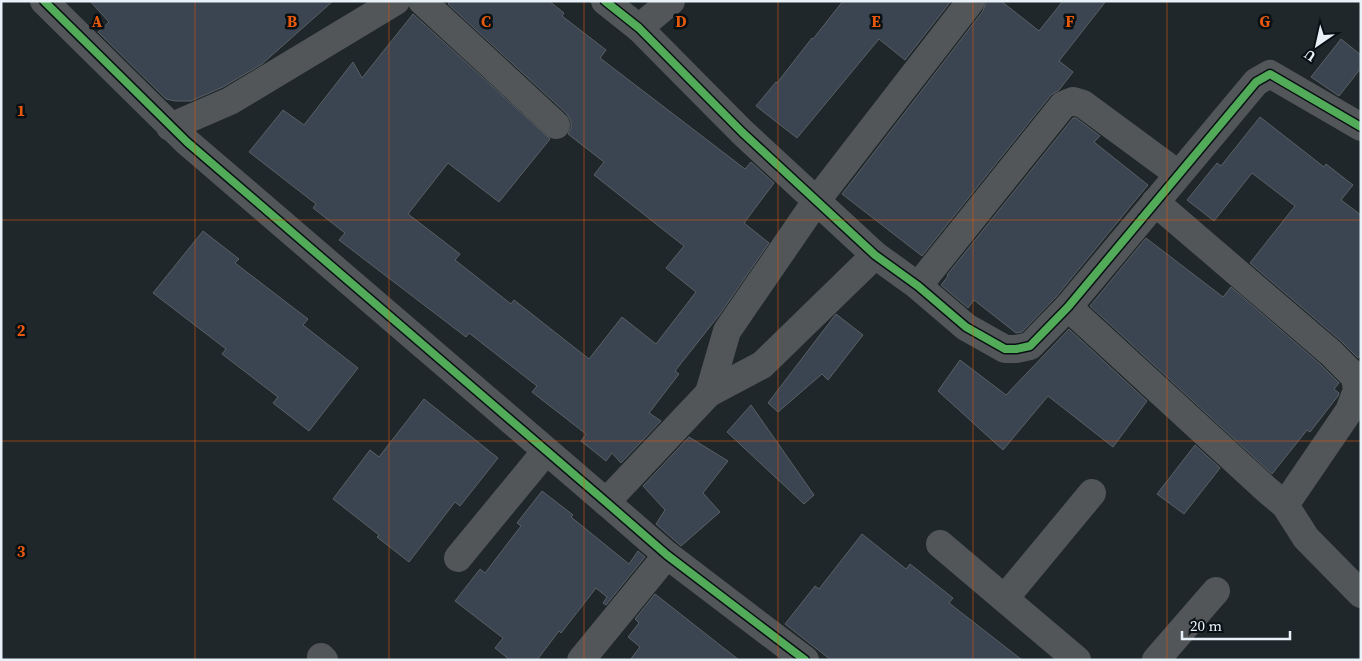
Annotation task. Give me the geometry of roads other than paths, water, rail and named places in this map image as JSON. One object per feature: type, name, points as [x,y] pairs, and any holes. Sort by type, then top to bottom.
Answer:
[{"type":"street","points":[[44,1],[170,127],[667,555],[797,657]]},
{"type":"street","points":[[170,127],[230,101],[364,9],[396,1]]},
{"type":"street","points":[[422,1],[556,125]]},
{"type":"street","points":[[605,1],[639,28],[742,132],[875,255],[918,286],[966,327],[1005,349],[1030,346],[1068,307],[1256,82],[1270,74],[1361,127]]},
{"type":"street","points":[[639,28],[671,1]]},
{"type":"street","points":[[709,393],[727,331],[817,200],[972,1]]},
{"type":"street","points":[[918,286],[1063,105],[1073,100],[1083,104],[1178,174]]},
{"type":"street","points":[[1155,202],[1331,353],[1354,377],[1357,390],[1349,411],[1285,505]]},
{"type":"street","points":[[606,502],[709,393],[762,364],[875,255]]},
{"type":"street","points":[[1068,307],[1285,505],[1306,538],[1361,594]]},
{"type":"street","points":[[458,558],[546,451]]},
{"type":"street","points":[[1005,598],[1092,493]]},
{"type":"street","points":[[940,544],[1077,660]]},
{"type":"street","points":[[581,660],[667,555]]},
{"type":"street","points":[[1156,660],[1216,591]]}]
